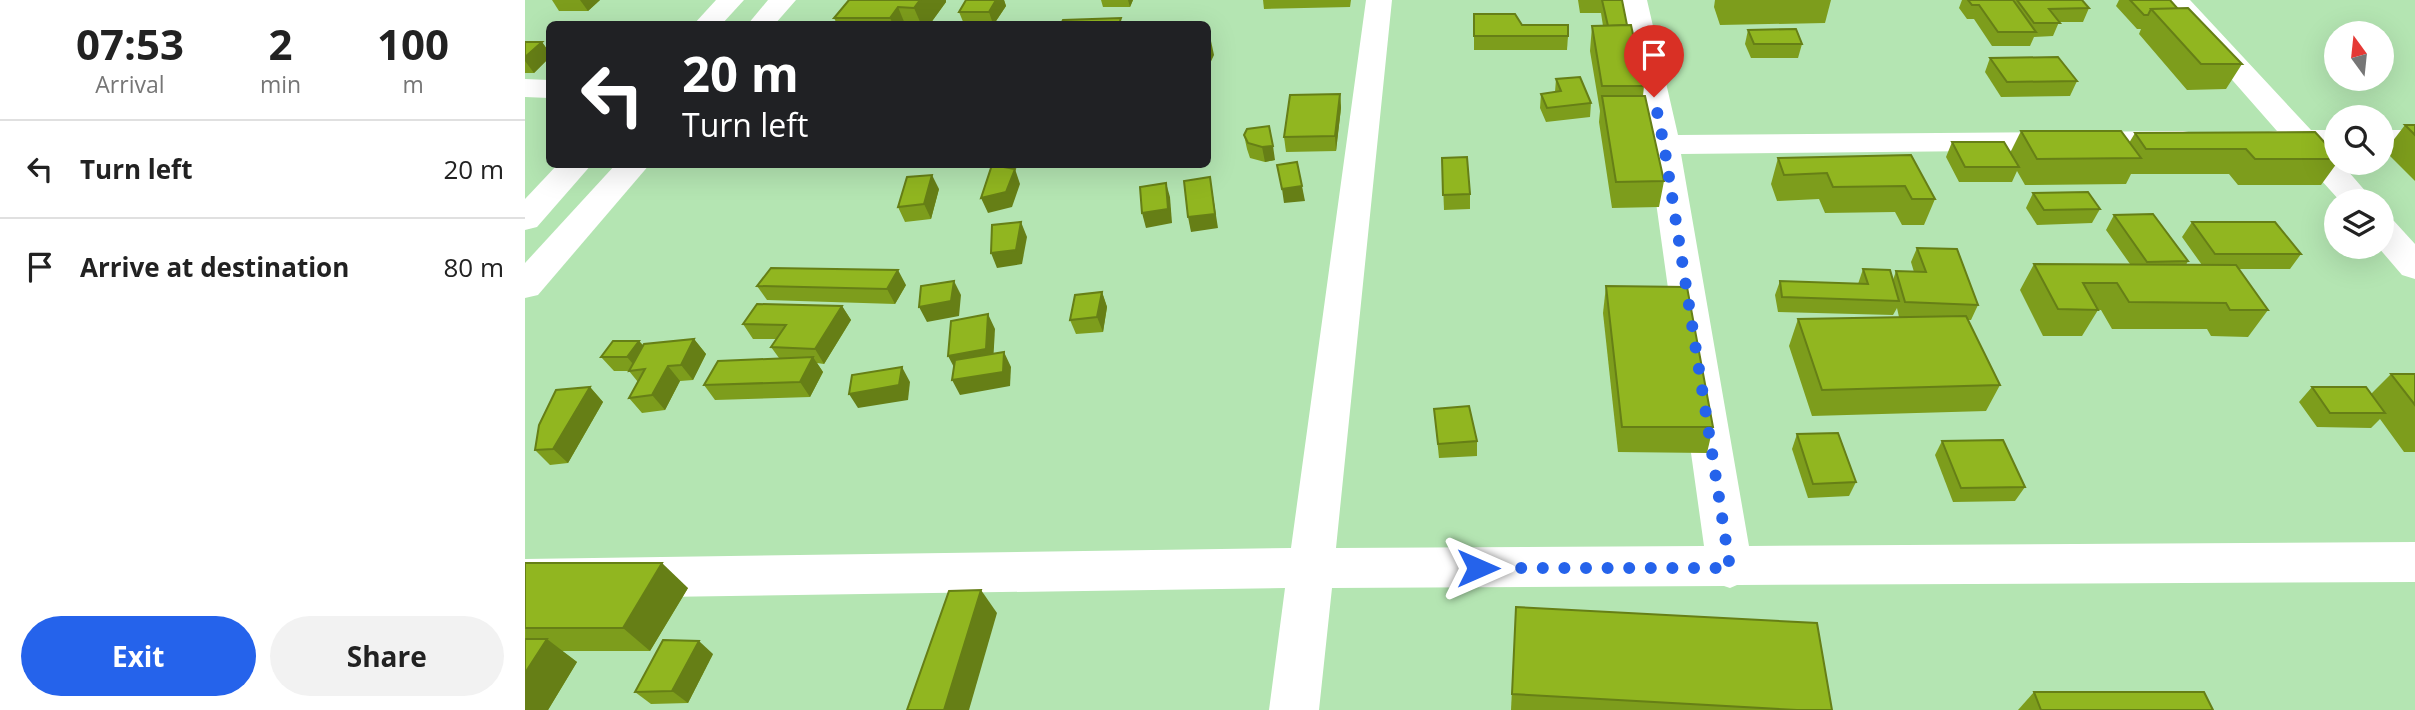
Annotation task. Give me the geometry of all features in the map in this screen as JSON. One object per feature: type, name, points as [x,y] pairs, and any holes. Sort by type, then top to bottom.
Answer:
[{"type":"street","points":[[710,21],[731,0]]},
{"type":"street","points":[[764,21],[783,0]]},
{"type":"street","points":[[1294,710],[1379,0]]},
{"type":"street","points":[[1634,0],[1664,145],[1730,568]]},
{"type":"street","points":[[2175,0],[2348,189]]},
{"type":"street","points":[[525,89],[546,89]]},
{"type":"street","points":[[2248,140],[2324,139]]},
{"type":"street","points":[[2394,139],[2415,139]]},
{"type":"street","points":[[1664,145],[2206,140]]},
{"type":"street","points":[[525,219],[572,168]]},
{"type":"street","points":[[525,286],[630,168]]},
{"type":"street","points":[[2394,243],[2415,267]]},
{"type":"street","points":[[525,579],[1310,568],[1730,568],[2415,562]]},
{"type":"building","points":[[849,0],[920,0],[914,8],[898,7],[890,18],[834,18]]},
{"type":"building","points":[[966,0],[996,0],[989,12],[959,12]]},
{"type":"building","points":[[1602,0],[1622,0],[1627,25],[1608,26]]},
{"type":"building","points":[[1968,0],[2013,0],[2036,32],[1998,32],[1979,5],[1972,5]]},
{"type":"building","points":[[2017,0],[2082,0],[2089,8],[2049,9],[2060,23],[2034,23]]},
{"type":"building","points":[[2130,0],[2170,0],[2178,9],[2151,9],[2148,15],[2144,15]]},
{"type":"building","points":[[2188,8],[2242,64],[2201,64],[2151,9]]},
{"type":"building","points":[[1474,14],[1515,14],[1522,25],[1568,25],[1568,36],[1474,36]]},
{"type":"building","points":[[1121,18],[1120,21],[1063,20]]},
{"type":"building","points":[[1631,25],[1644,86],[1602,86],[1592,26]]},
{"type":"building","points":[[1796,29],[1802,44],[1754,44],[1748,30]]},
{"type":"building","points":[[525,42],[542,42],[525,57]]},
{"type":"building","points":[[2058,57],[2077,81],[2007,82],[1990,58]]},
{"type":"building","points":[[1580,77],[1591,103],[1547,108],[1541,94],[1561,91],[1556,79]]},
{"type":"building","points":[[1340,94],[1335,136],[1284,137],[1290,95]]},
{"type":"building","points":[[1602,96],[1645,96],[1664,181],[1616,182]]},
{"type":"building","points":[[2405,125],[2415,125],[2415,135]]},
{"type":"building","points":[[1269,126],[1273,146],[1262,147],[1248,143],[1244,135],[1247,129]]},
{"type":"building","points":[[2021,131],[2121,131],[2141,158],[2037,159]]},
{"type":"building","points":[[2315,132],[2324,142],[2324,159],[2255,159],[2246,149],[2146,149],[2135,133]]},
{"type":"building","points":[[1952,142],[2004,142],[2019,167],[1965,167]]},
{"type":"building","points":[[1911,155],[1935,199],[1912,199],[1905,186],[1833,187],[1827,173],[1784,175],[1778,158]]},
{"type":"building","points":[[1467,157],[1470,194],[1443,195],[1442,158]]},
{"type":"building","points":[[1297,162],[1302,186],[1282,189],[1277,165]]},
{"type":"building","points":[[991,168],[1015,169],[1006,192],[981,198]]},
{"type":"building","points":[[932,175],[924,204],[898,207],[907,177]]},
{"type":"building","points":[[1210,177],[1215,214],[1188,217],[1184,181]]},
{"type":"building","points":[[1166,183],[1168,209],[1142,213],[1140,187]]},
{"type":"building","points":[[2088,192],[2100,209],[2044,210],[2033,193]]},
{"type":"building","points":[[2153,214],[2188,261],[2147,262],[2114,215]]},
{"type":"building","points":[[1021,222],[1016,250],[991,253],[992,225]]},
{"type":"building","points":[[2192,222],[2275,222],[2301,254],[2215,254]]},
{"type":"building","points":[[1917,248],[1957,249],[1978,305],[1905,302],[1896,271],[1926,272]]},
{"type":"building","points":[[2034,264],[2236,265],[2268,310],[2230,310],[2226,303],[2129,302],[2117,283],[2083,283],[2098,310],[2058,309]]},
{"type":"building","points":[[771,268],[898,270],[887,289],[757,286]]},
{"type":"building","points":[[1863,269],[1890,270],[1899,301],[1782,297],[1780,281],[1868,284]]},
{"type":"building","points":[[954,281],[951,301],[919,307],[921,286]]},
{"type":"building","points":[[1606,286],[1687,287],[1713,427],[1622,427]]},
{"type":"building","points":[[1102,292],[1097,317],[1070,320],[1075,295]]},
{"type":"building","points":[[757,304],[842,306],[815,349],[771,347],[786,325],[743,324]]},
{"type":"building","points":[[988,314],[986,349],[948,356],[951,321]]},
{"type":"building","points":[[1966,316],[2000,385],[1822,390],[1798,319]]},
{"type":"building","points":[[694,339],[681,365],[668,366],[652,395],[629,398],[645,369],[629,371],[644,344]]},
{"type":"building","points":[[613,341],[639,341],[627,357],[601,357]]},
{"type":"building","points":[[1004,352],[1003,372],[952,380],[955,360]]},
{"type":"building","points":[[813,357],[800,382],[704,385],[718,361]]},
{"type":"building","points":[[902,367],[899,385],[849,394],[852,375]]},
{"type":"building","points":[[2391,374],[2415,374],[2415,405]]},
{"type":"building","points":[[590,387],[553,449],[535,450],[539,425],[556,390]]},
{"type":"building","points":[[2312,387],[2366,387],[2385,413],[2330,413]]},
{"type":"building","points":[[1469,406],[1477,441],[1438,444],[1434,409]]},
{"type":"building","points":[[1838,433],[1856,482],[1813,484],[1797,434]]},
{"type":"building","points":[[2003,440],[2025,487],[1961,488],[1942,441]]},
{"type":"building","points":[[525,563],[662,563],[623,628],[525,628]]},
{"type":"building","points":[[981,590],[944,710],[907,710],[949,591]]},
{"type":"building","points":[[1516,607],[1817,623],[1832,710],[1512,694]]},
{"type":"building","points":[[525,639],[547,639],[525,673]]},
{"type":"building","points":[[663,640],[699,641],[672,691],[635,692]]},
{"type":"building","points":[[2034,692],[2204,692],[2213,710],[2041,710]]},
{"type":"route","points":[[1478,568],[1730,568],[1664,145],[1654,97]]}]
